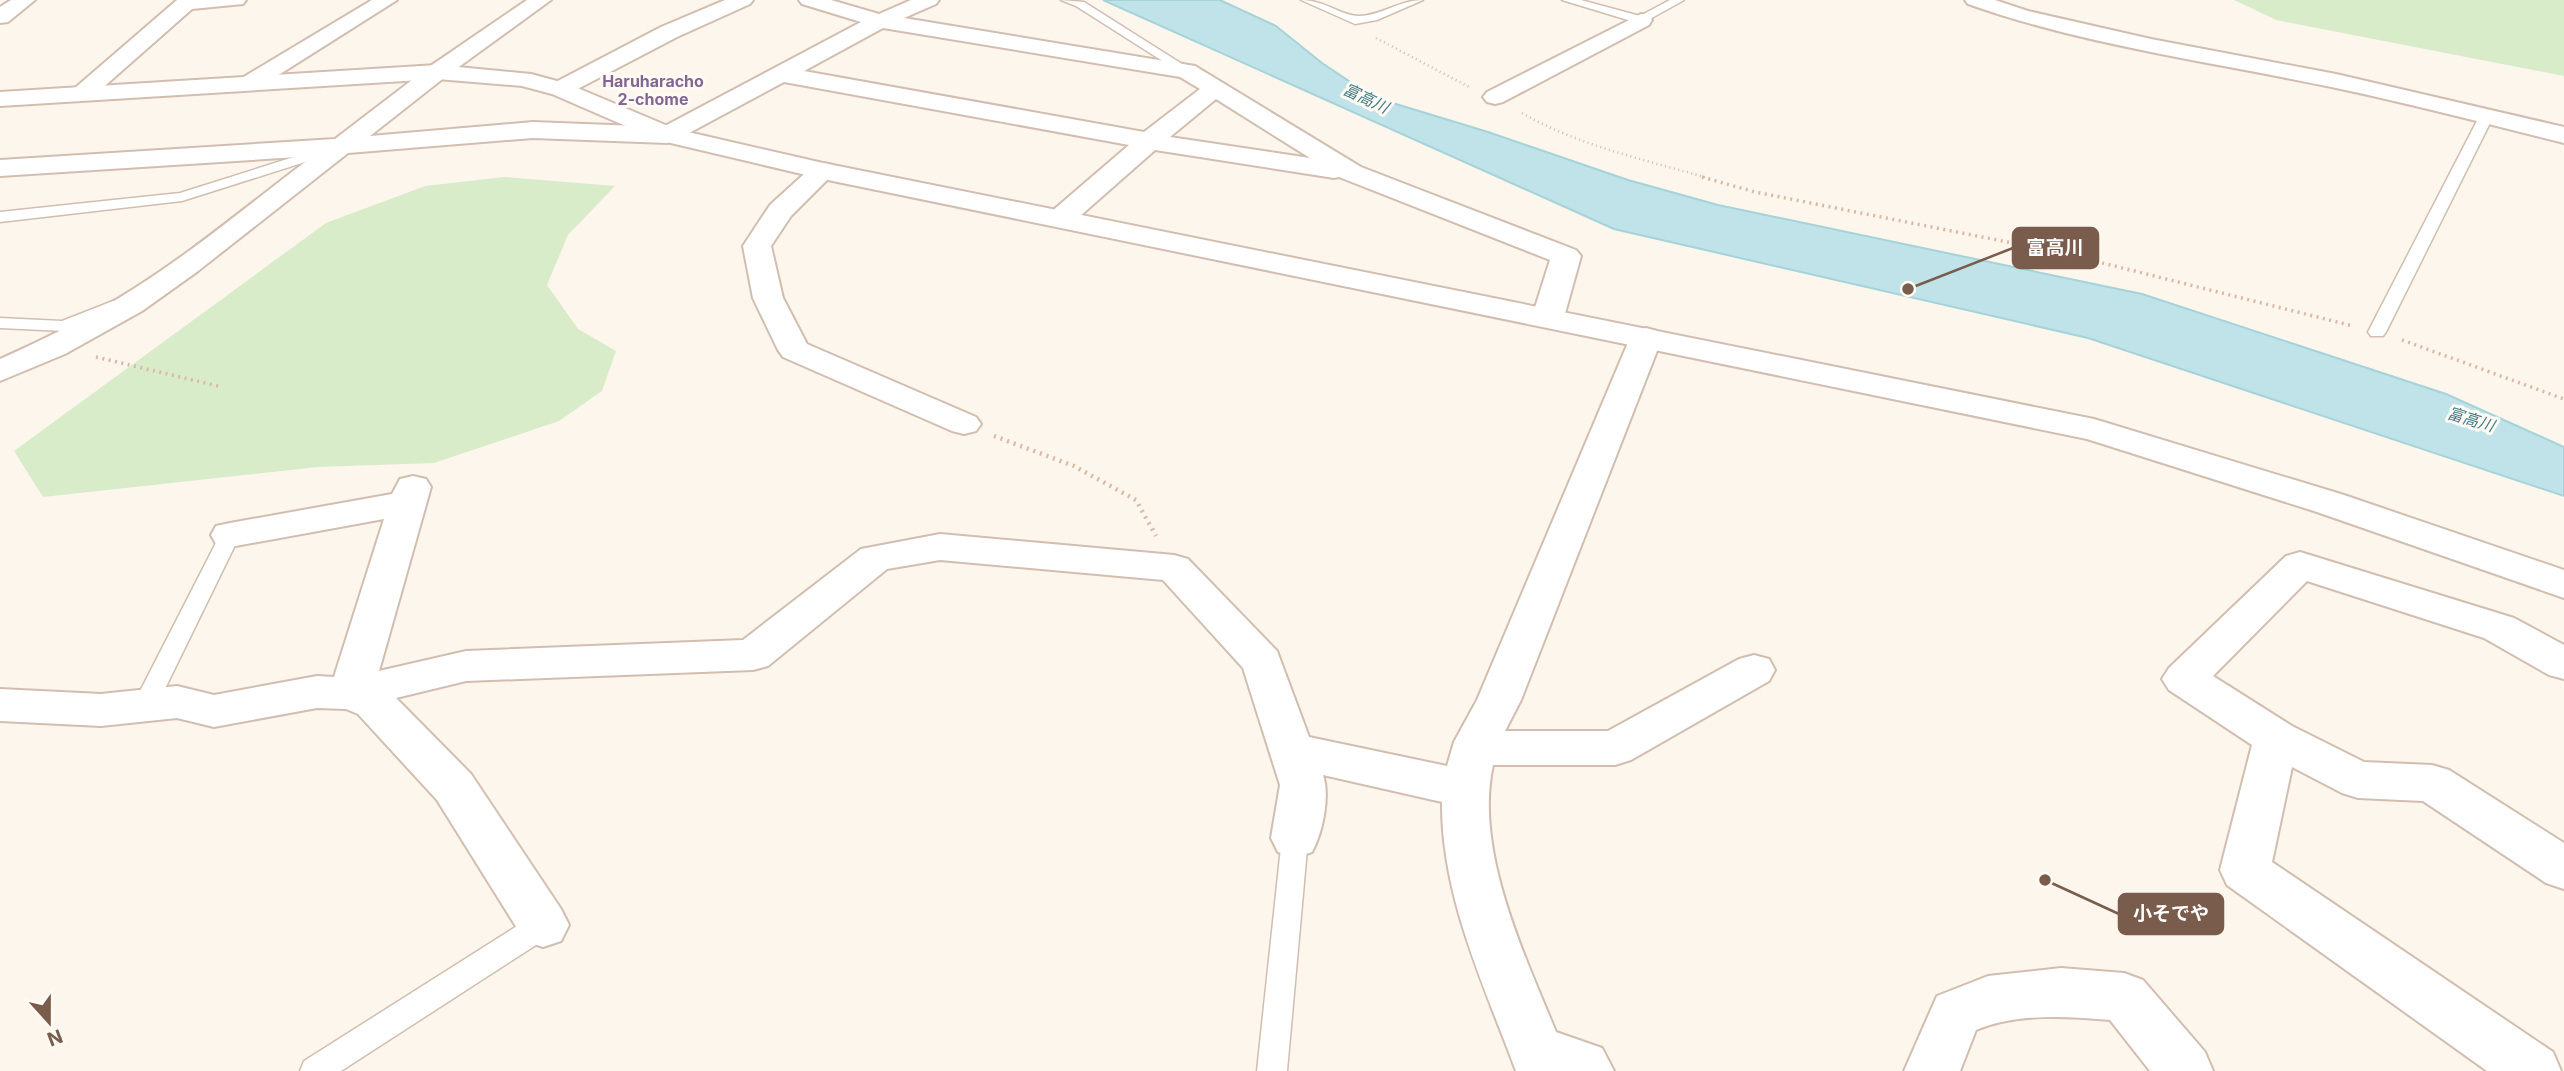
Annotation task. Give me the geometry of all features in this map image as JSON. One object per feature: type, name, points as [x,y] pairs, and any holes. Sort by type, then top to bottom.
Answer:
[{"type":"street","points":[[0,17],[24,0]]},
{"type":"street","points":[[83,93],[188,1],[236,0]]},
{"type":"street","points":[[250,83],[387,0]]},
{"type":"street","points":[[0,371],[54,347],[148,293],[344,146],[437,72],[541,0]]},
{"type":"street","points":[[560,89],[669,32],[743,0]]},
{"type":"street","points":[[810,0],[880,21],[1187,71],[1352,173],[1566,256],[1548,317]]},
{"type":"street","points":[[0,168],[344,146],[533,130],[667,135],[880,21],[929,0]]},
{"type":"street","points":[[1975,0],[2022,16],[2151,46],[2336,81],[2564,135]]},
{"type":"street","points":[[1495,97],[1641,20]]},
{"type":"street","points":[[0,99],[437,72],[523,79],[560,89],[667,135],[823,171],[2094,430],[2227,468],[2397,524],[2564,585]]},
{"type":"street","points":[[781,74],[1149,141],[1352,173]]},
{"type":"street","points":[[1061,218],[1149,141],[1216,88]]},
{"type":"street","points":[[823,171],[780,211],[757,246],[768,298],[794,350],[964,424]]},
{"type":"street","points":[[1556,1064],[1482,907],[1464,824],[1470,769],[1646,338]]},
{"type":"street","points":[[230,535],[411,495],[351,693]]},
{"type":"street","points":[[0,705],[101,710],[177,702],[214,711],[317,692],[351,693],[466,666],[753,655],[875,558],[940,547],[1174,568],[1262,662],[1303,785],[1295,838]]},
{"type":"street","points":[[2564,664],[2499,628],[2300,565],[2184,680],[2276,738],[2358,779],[2432,783],[2564,869]]},
{"type":"street","points":[[1291,750],[1470,769],[1615,748],[1754,670]]},
{"type":"street","points":[[351,693],[374,703],[454,787],[542,925]]},
{"type":"street","points":[[2276,738],[2245,870],[2533,1071]]},
{"type":"street","points":[[1932,1071],[1956,1013],[1988,1000],[2061,992],[2124,997],[2185,1071]]},
{"type":"street","points":[[2550,1071],[2564,1058]]},
{"type":"lane","points":[[1068,0],[1080,4],[1187,71]]},
{"type":"lane","points":[[1307,0],[1355,20],[1373,18],[1417,0]]},
{"type":"lane","points":[[1567,0],[1641,20],[1678,0]]},
{"type":"lane","points":[[2377,332],[2486,117]]},
{"type":"lane","points":[[0,217],[182,197],[344,146]]},
{"type":"lane","points":[[0,324],[64,326],[148,293]]},
{"type":"lane","points":[[145,705],[230,535]]},
{"type":"lane","points":[[1272,1071],[1295,838]]},
{"type":"lane","points":[[315,1071],[542,925]]},
{"type":"path","points":[[1365,33],[1462,85],[1495,97],[1541,124],[1601,147],[1742,188],[2063,253],[2377,332],[2564,399]]},
{"type":"path","points":[[54,347],[222,387]]},
{"type":"path","points":[[964,424],[1074,466],[1136,500],[1174,568]]},
{"type":"green space","points":[[2234,0],[2564,0],[2564,76],[2276,20]]},
{"type":"green space","points":[[504,177],[615,186],[568,235],[547,285],[578,329],[616,351],[602,391],[559,421],[434,463],[318,467],[43,497],[14,451],[326,223],[425,186]]},
{"type":"water","points":[[1103,0],[1220,0],[1276,26],[1322,63],[1373,97],[1488,132],[1628,180],[1718,205],[2142,294],[2446,394],[2564,447],[2564,496],[2088,338],[1614,229]]},
{"type":"place","name":"富高川","points":[[1908,289]]},
{"type":"place","name":"小そでや","points":[[2045,880]]},
{"type":"district","name":"Haruharacho 2-chome","points":[[653,90]]}]
